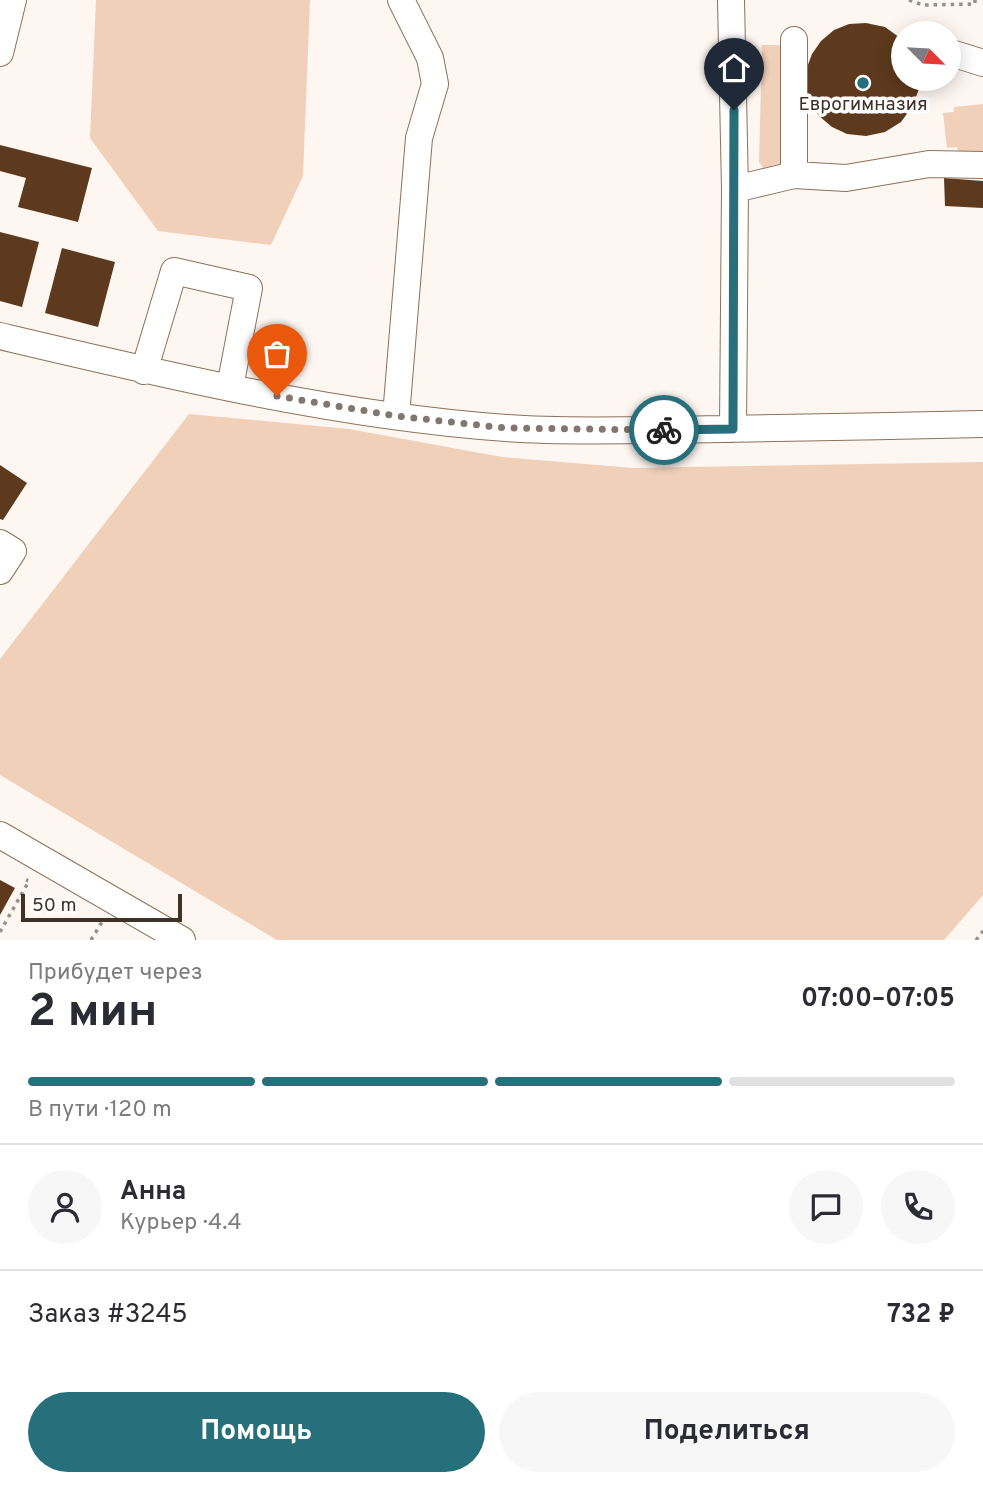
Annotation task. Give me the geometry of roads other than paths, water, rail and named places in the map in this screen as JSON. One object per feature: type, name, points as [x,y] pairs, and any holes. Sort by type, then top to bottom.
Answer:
[{"type":"street","points":[[0,53],[13,0]]},
{"type":"street","points":[[396,416],[419,138],[435,84],[430,58],[401,0]]},
{"type":"street","points":[[732,0],[735,189],[733,429]]},
{"type":"street","points":[[794,40],[794,175]]},
{"type":"street","points":[[961,56],[983,63]]},
{"type":"street","points":[[735,189],[794,175],[846,178],[929,164],[983,165]]},
{"type":"street","points":[[144,371],[174,271],[249,288],[230,387]]},
{"type":"street","points":[[0,336],[144,371],[230,387],[396,416],[506,428],[733,429],[983,424]]},
{"type":"street","points":[[0,543],[13,551],[0,571]]},
{"type":"street","points":[[0,835],[182,940]]},
{"type":"place","name":"Еврогимназия","points":[[863,83]]}]
